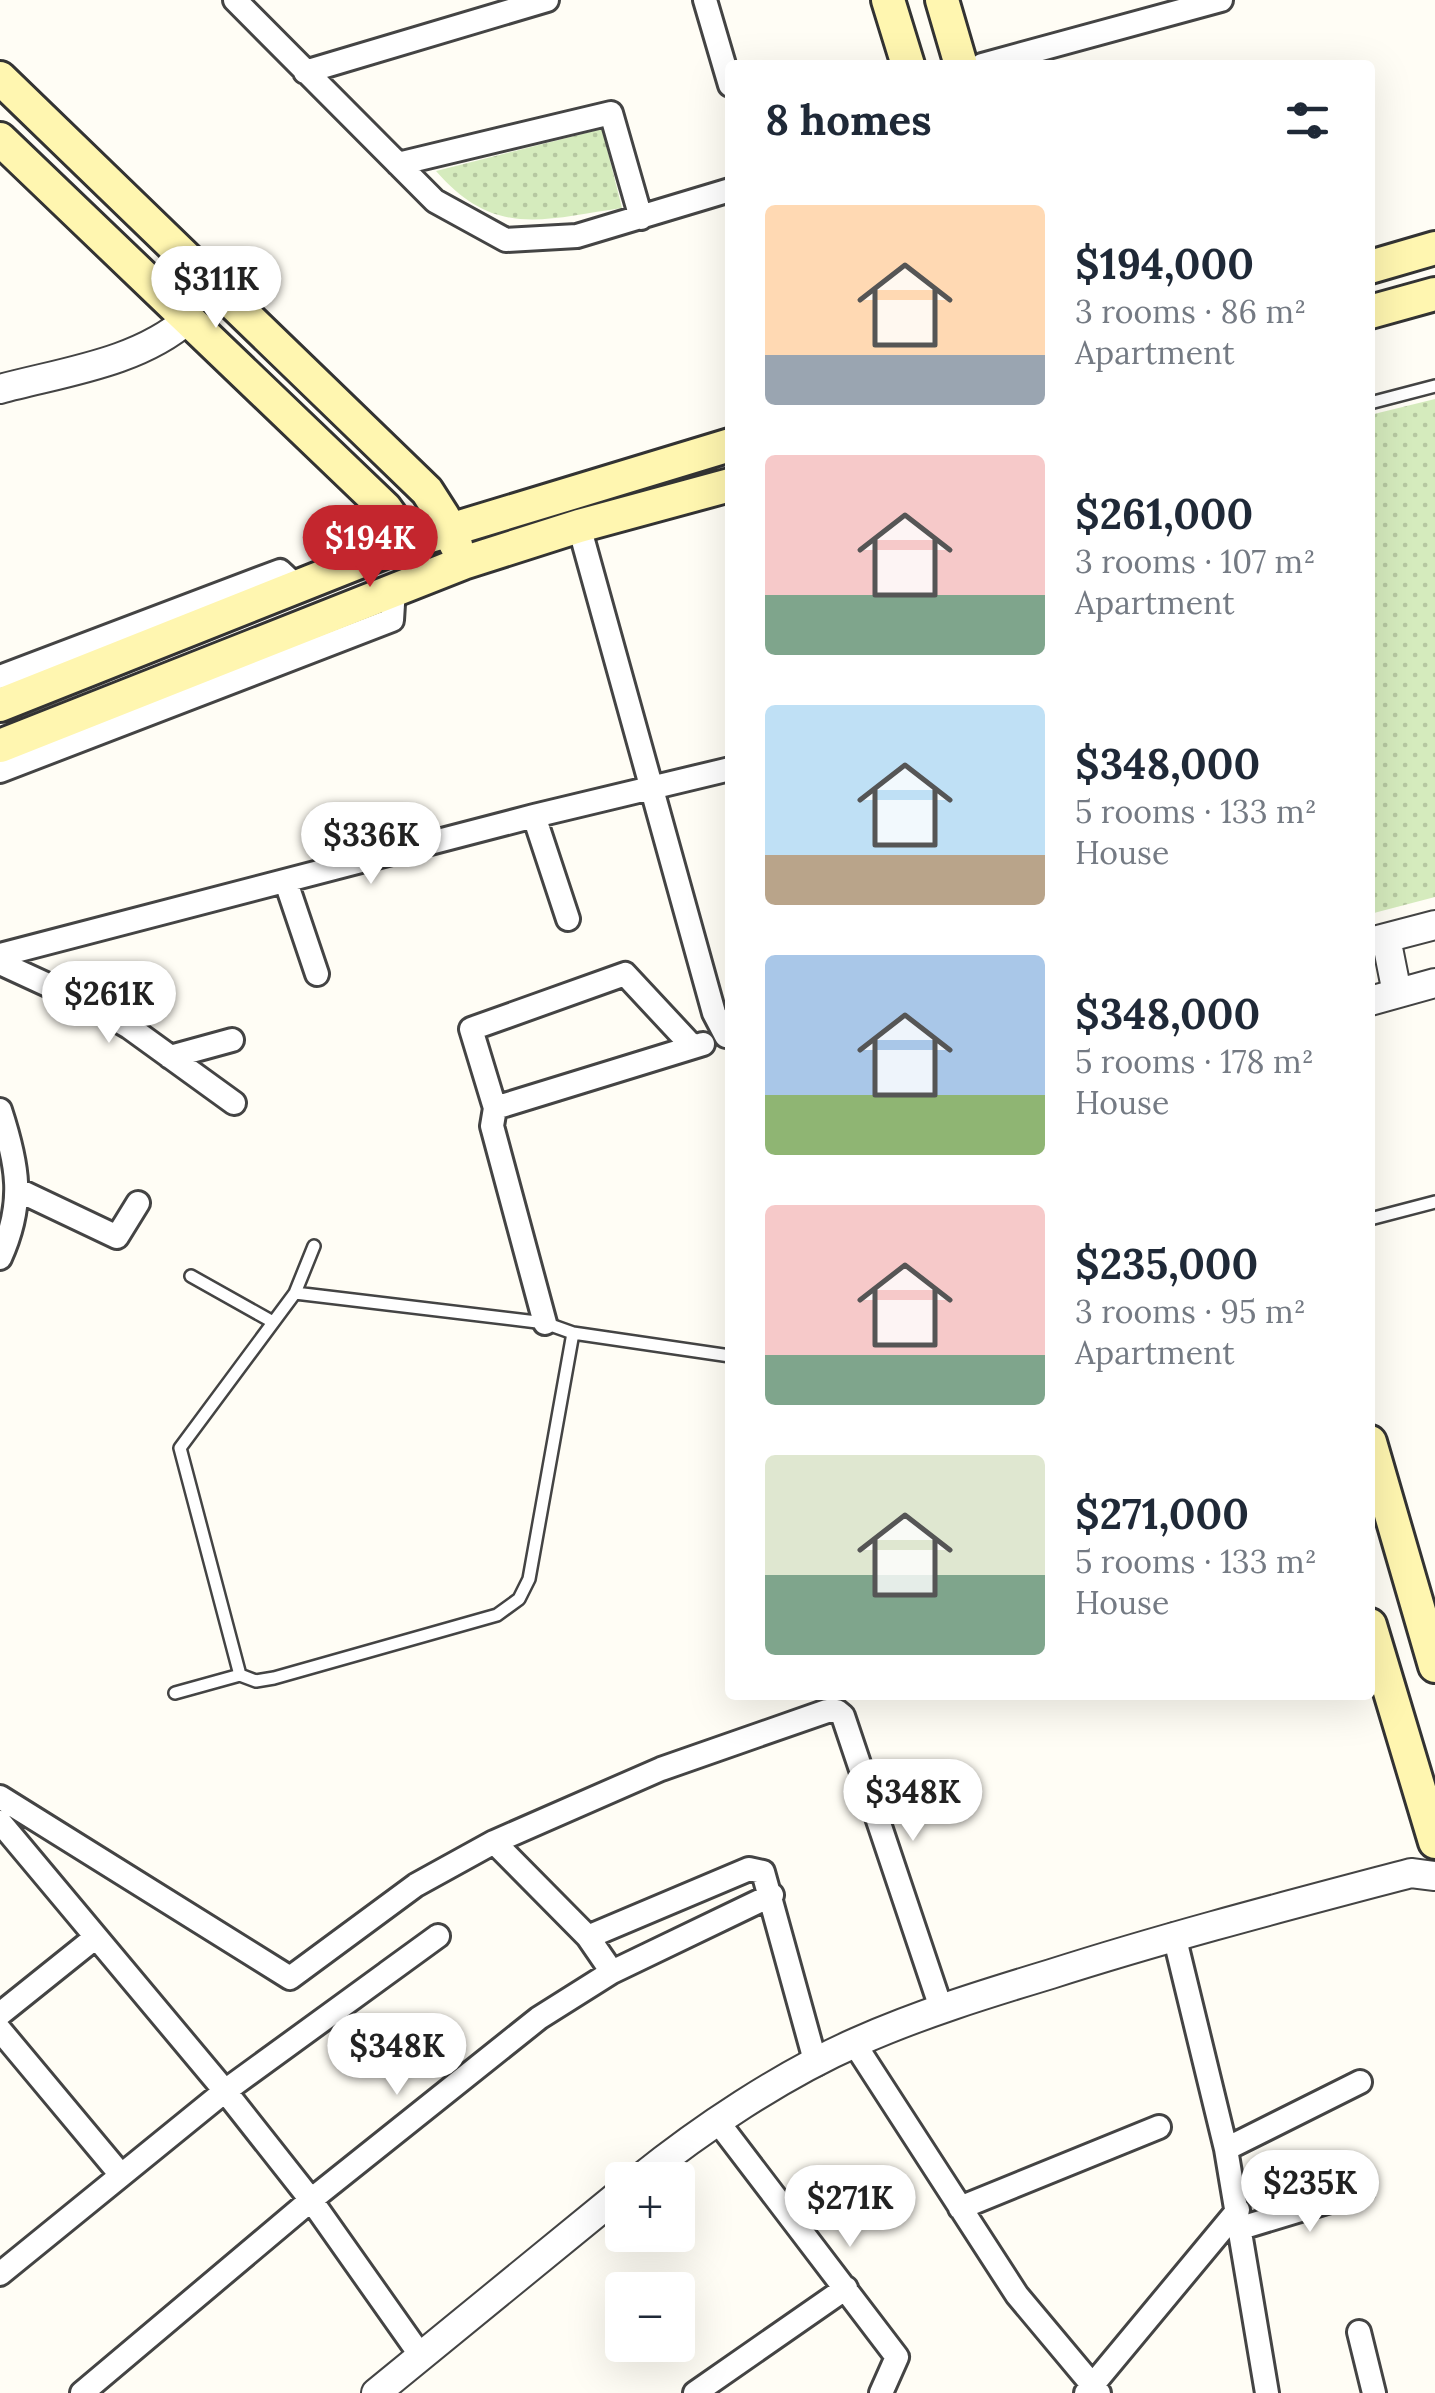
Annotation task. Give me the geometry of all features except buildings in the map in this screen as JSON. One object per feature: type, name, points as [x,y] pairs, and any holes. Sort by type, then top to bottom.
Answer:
[{"type":"main road","points":[[888,0],[906,60]]},
{"type":"main road","points":[[942,0],[960,60]]},
{"type":"main road","points":[[0,78],[426,492],[449,528],[462,563]]},
{"type":"main road","points":[[0,139],[385,508],[406,543],[407,583]]},
{"type":"main road","points":[[1375,266],[1435,248]]},
{"type":"main road","points":[[1375,311],[1435,294]]},
{"type":"main road","points":[[0,705],[406,543],[725,446]]},
{"type":"main road","points":[[0,746],[462,563],[725,486]]},
{"type":"main road","points":[[1375,1459],[1435,1666]]},
{"type":"main road","points":[[1375,1642],[1435,1843]]},
{"type":"street","points":[[235,0],[435,201],[506,240],[577,236],[725,192]]},
{"type":"street","points":[[306,72],[547,0]]},
{"type":"street","points":[[705,0],[725,68]]},
{"type":"street","points":[[996,60],[1140,10],[1221,0]]},
{"type":"street","points":[[398,164],[612,112],[641,218]]},
{"type":"street","points":[[0,390],[129,354],[158,342],[188,319]]},
{"type":"street","points":[[579,526],[714,1013],[725,1031]]},
{"type":"street","points":[[0,677],[280,571],[295,585]]},
{"type":"street","points":[[0,770],[392,620],[407,583]]},
{"type":"street","points":[[0,955],[725,770]]},
{"type":"street","points":[[534,816],[568,919]]},
{"type":"street","points":[[286,882],[318,974]]},
{"type":"street","points":[[1398,993],[1378,940],[1435,925]]},
{"type":"street","points":[[0,963],[89,1004],[234,1103]]},
{"type":"street","points":[[545,1323],[492,1126],[495,1108],[471,1029],[625,974],[693,1047]]},
{"type":"street","points":[[1375,1000],[1435,982]]},
{"type":"street","points":[[495,1108],[725,1037]]},
{"type":"street","points":[[170,1058],[232,1040]]},
{"type":"street","points":[[0,1110],[13,1150],[18,1190],[15,1215],[0,1258]]},
{"type":"street","points":[[18,1190],[117,1237],[138,1203]]},
{"type":"street","points":[[0,1797],[290,1978],[416,1886],[494,1842],[661,1769],[837,1710],[941,2008]]},
{"type":"street","points":[[0,1822],[311,2200],[421,2356]]},
{"type":"street","points":[[494,1842],[588,1937],[612,1972]]},
{"type":"street","points":[[663,2162],[718,2122],[854,2043],[941,2008],[1174,1935],[1423,1875],[1435,1843]]},
{"type":"street","points":[[588,1937],[749,1868],[763,1872],[816,2064]]},
{"type":"street","points":[[82,2393],[311,2200],[539,2018],[612,1972],[772,1896]]},
{"type":"street","points":[[1174,1935],[1226,2150],[1268,2393]]},
{"type":"street","points":[[4,2003],[96,1937]]},
{"type":"street","points":[[0,2243],[8,2268],[225,2091],[387,1973]]},
{"type":"street","points":[[0,2030],[121,2175]]},
{"type":"street","points":[[854,2043],[1018,2295],[1092,2390],[1239,2219],[1363,2190]]},
{"type":"street","points":[[1226,2150],[1360,2082]]},
{"type":"street","points":[[718,2122],[898,2357],[880,2393]]},
{"type":"street","points":[[960,2208],[1159,2127]]},
{"type":"street","points":[[376,2393],[605,2206]]},
{"type":"street","points":[[696,2393],[846,2288]]},
{"type":"street","points":[[1359,2332],[1374,2393]]},
{"type":"lane","points":[[1375,402],[1435,386]]},
{"type":"lane","points":[[1375,1218],[1435,1202]]},
{"type":"lane","points":[[240,1675],[180,1448],[294,1293],[314,1246]]},
{"type":"lane","points":[[192,1276],[273,1322]]},
{"type":"lane","points":[[294,1293],[545,1323],[573,1332],[725,1355]]},
{"type":"lane","points":[[176,1693],[240,1675],[256,1681],[274,1678],[497,1615],[519,1600],[529,1578],[573,1332]]},
{"type":"green space","points":[[602,129],[622,208],[544,219],[500,215],[458,193],[436,171]]},
{"type":"green space","points":[[1435,399],[1435,897],[1375,913],[1375,414]]}]
